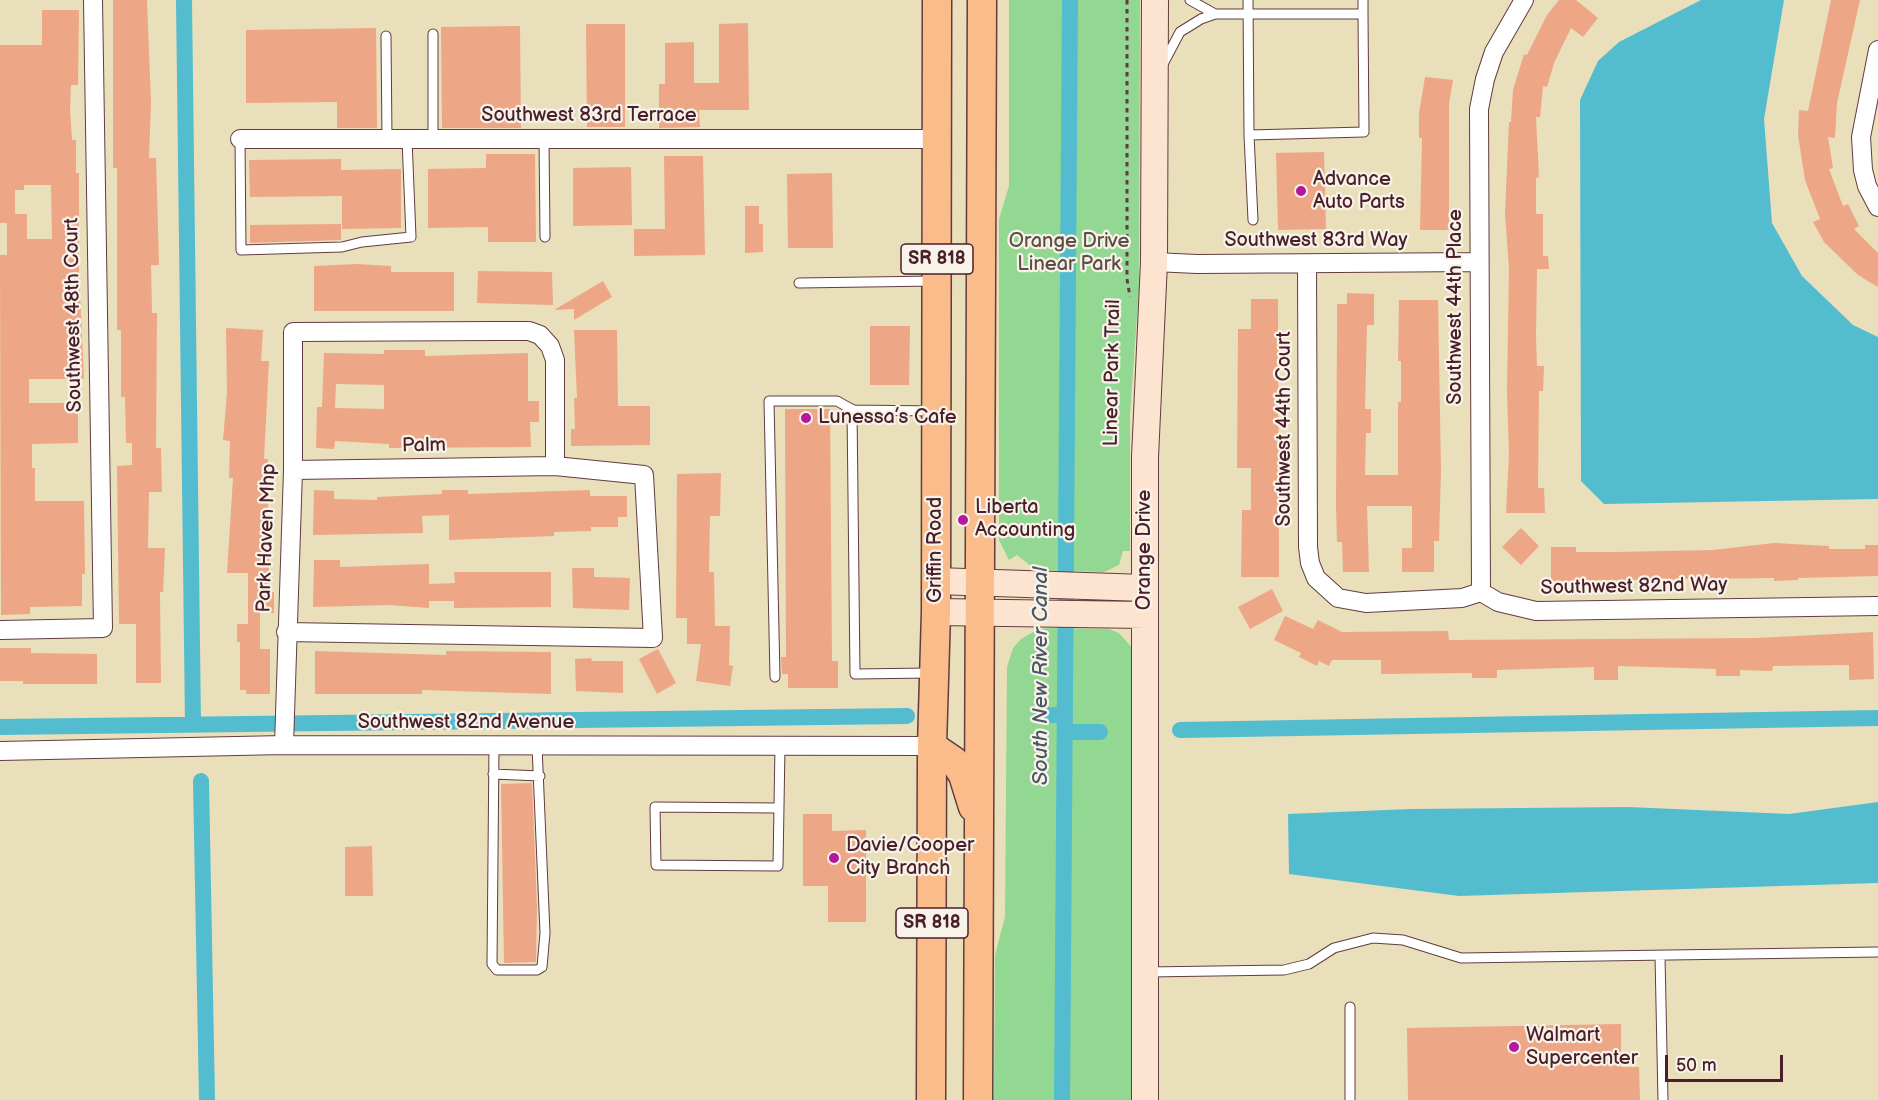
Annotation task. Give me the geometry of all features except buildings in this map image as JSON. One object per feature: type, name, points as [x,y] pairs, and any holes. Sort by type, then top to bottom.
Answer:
[{"type":"main road","name":"Griffin Road","points":[[932,1100],[932,746],[936,612],[937,411],[937,0]]},
{"type":"main road","name":"SR 818","points":[[978,1100],[980,826],[993,614],[982,0]]},
{"type":"main road","points":[[932,746],[954,761],[963,775],[980,826]]},
{"type":"street","name":"Southwest 48th Court","points":[[0,630],[103,628],[93,0]]},
{"type":"street","name":"Orange Drive","points":[[1145,1100],[1147,972],[1145,457],[1154,262],[1155,0]]},
{"type":"street","name":"Southwest 44th Place","points":[[1481,592],[1479,109],[1485,79],[1507,26],[1524,0]]},
{"type":"street","points":[[1878,50],[1864,118],[1861,146],[1867,186],[1878,207]]},
{"type":"street","name":"Southwest 83rd Terrace","points":[[240,139],[937,139]]},
{"type":"street","name":"Southwest 83rd Way","points":[[1154,262],[1307,264],[1478,262]]},
{"type":"street","name":"Southwest 44th Court","points":[[1307,264],[1308,547],[1310,563],[1316,578],[1326,590],[1350,602],[1462,598],[1481,592]]},
{"type":"street","name":"Park Haven Mhp","points":[[284,744],[293,470],[293,332],[529,331],[540,335],[549,346],[555,360],[555,466]]},
{"type":"street","name":"Palm","points":[[286,632],[653,638],[644,475],[555,466],[293,470]]},
{"type":"street","points":[[936,580],[1144,588]]},
{"type":"street","name":"Southwest 82nd Way","points":[[1481,592],[1498,602],[1536,611],[1878,606]]},
{"type":"street","points":[[936,612],[1145,615]]},
{"type":"street","name":"Southwest 82nd Avenue","points":[[0,751],[284,744],[932,746]]},
{"type":"lane","points":[[1190,0],[1215,14]]},
{"type":"lane","points":[[1248,0],[1249,135],[1253,220]]},
{"type":"lane","points":[[1249,135],[1364,132],[1363,0]]},
{"type":"lane","points":[[1153,81],[1180,32],[1201,19],[1215,14],[1363,14]]},
{"type":"lane","points":[[432,34],[433,139]]},
{"type":"lane","points":[[386,36],[387,139]]},
{"type":"lane","points":[[240,139],[241,250],[342,247],[362,242],[411,237],[407,139]]},
{"type":"lane","points":[[544,139],[545,237]]},
{"type":"lane","points":[[799,283],[937,281]]},
{"type":"lane","points":[[775,677],[770,401],[837,401],[852,409],[937,411]]},
{"type":"lane","points":[[852,409],[855,674],[934,673]]},
{"type":"lane","points":[[494,746],[492,964],[497,970],[537,970],[542,967],[545,933],[537,746]]},
{"type":"lane","points":[[777,808],[655,807],[656,865],[778,866],[777,808],[780,746]]},
{"type":"lane","points":[[493,774],[540,776]]},
{"type":"lane","points":[[1147,972],[1284,970],[1309,964],[1334,948],[1373,938],[1403,940],[1461,958],[1878,952]]},
{"type":"lane","points":[[1660,956],[1663,1100]]},
{"type":"lane","points":[[1350,1007],[1350,1100]]},
{"type":"path","name":"Linear Park Trail","points":[[1127,0],[1126,279],[1131,298]]},
{"type":"green space","name":"Orange Drive Linear Park","points":[[1009,0],[1140,0],[1139,288],[1130,414],[1130,551],[1123,551],[1119,565],[1104,572],[1036,570],[1017,555],[1009,560],[999,540],[999,219],[1009,186]]},
{"type":"green space","points":[[1046,628],[1109,629],[1119,633],[1135,651],[1139,1100],[994,1100],[995,955],[1005,917],[1007,667],[1013,648],[1021,639]]},
{"type":"water","points":[[1701,0],[1784,0],[1764,119],[1772,223],[1802,276],[1853,325],[1878,337],[1878,499],[1604,504],[1581,481],[1580,100],[1598,61],[1619,42]]},
{"type":"water","points":[[1878,802],[1878,883],[1459,896],[1289,874],[1288,814],[1411,809],[1628,807],[1789,814]]},
{"type":"waterway","points":[[184,0],[193,724]]},
{"type":"waterway","name":"South New River Canal","points":[[1062,1100],[1070,0]]},
{"type":"waterway","points":[[1042,715],[1065,715]]},
{"type":"waterway","points":[[0,727],[907,716]]},
{"type":"waterway","points":[[1180,730],[1878,718]]},
{"type":"waterway","points":[[1065,732],[1100,732]]},
{"type":"waterway","points":[[201,781],[207,1100]]},
{"type":"place","name":"Advance Auto Parts","points":[[1301,191]]},
{"type":"place","name":"Lunessa’s Cafe","points":[[806,418]]},
{"type":"place","name":"Liberta Accounting","points":[[963,520]]},
{"type":"place","name":"Davie/Cooper City Branch","points":[[834,858]]},
{"type":"place","name":"Walmart Supercenter","points":[[1514,1047]]}]
